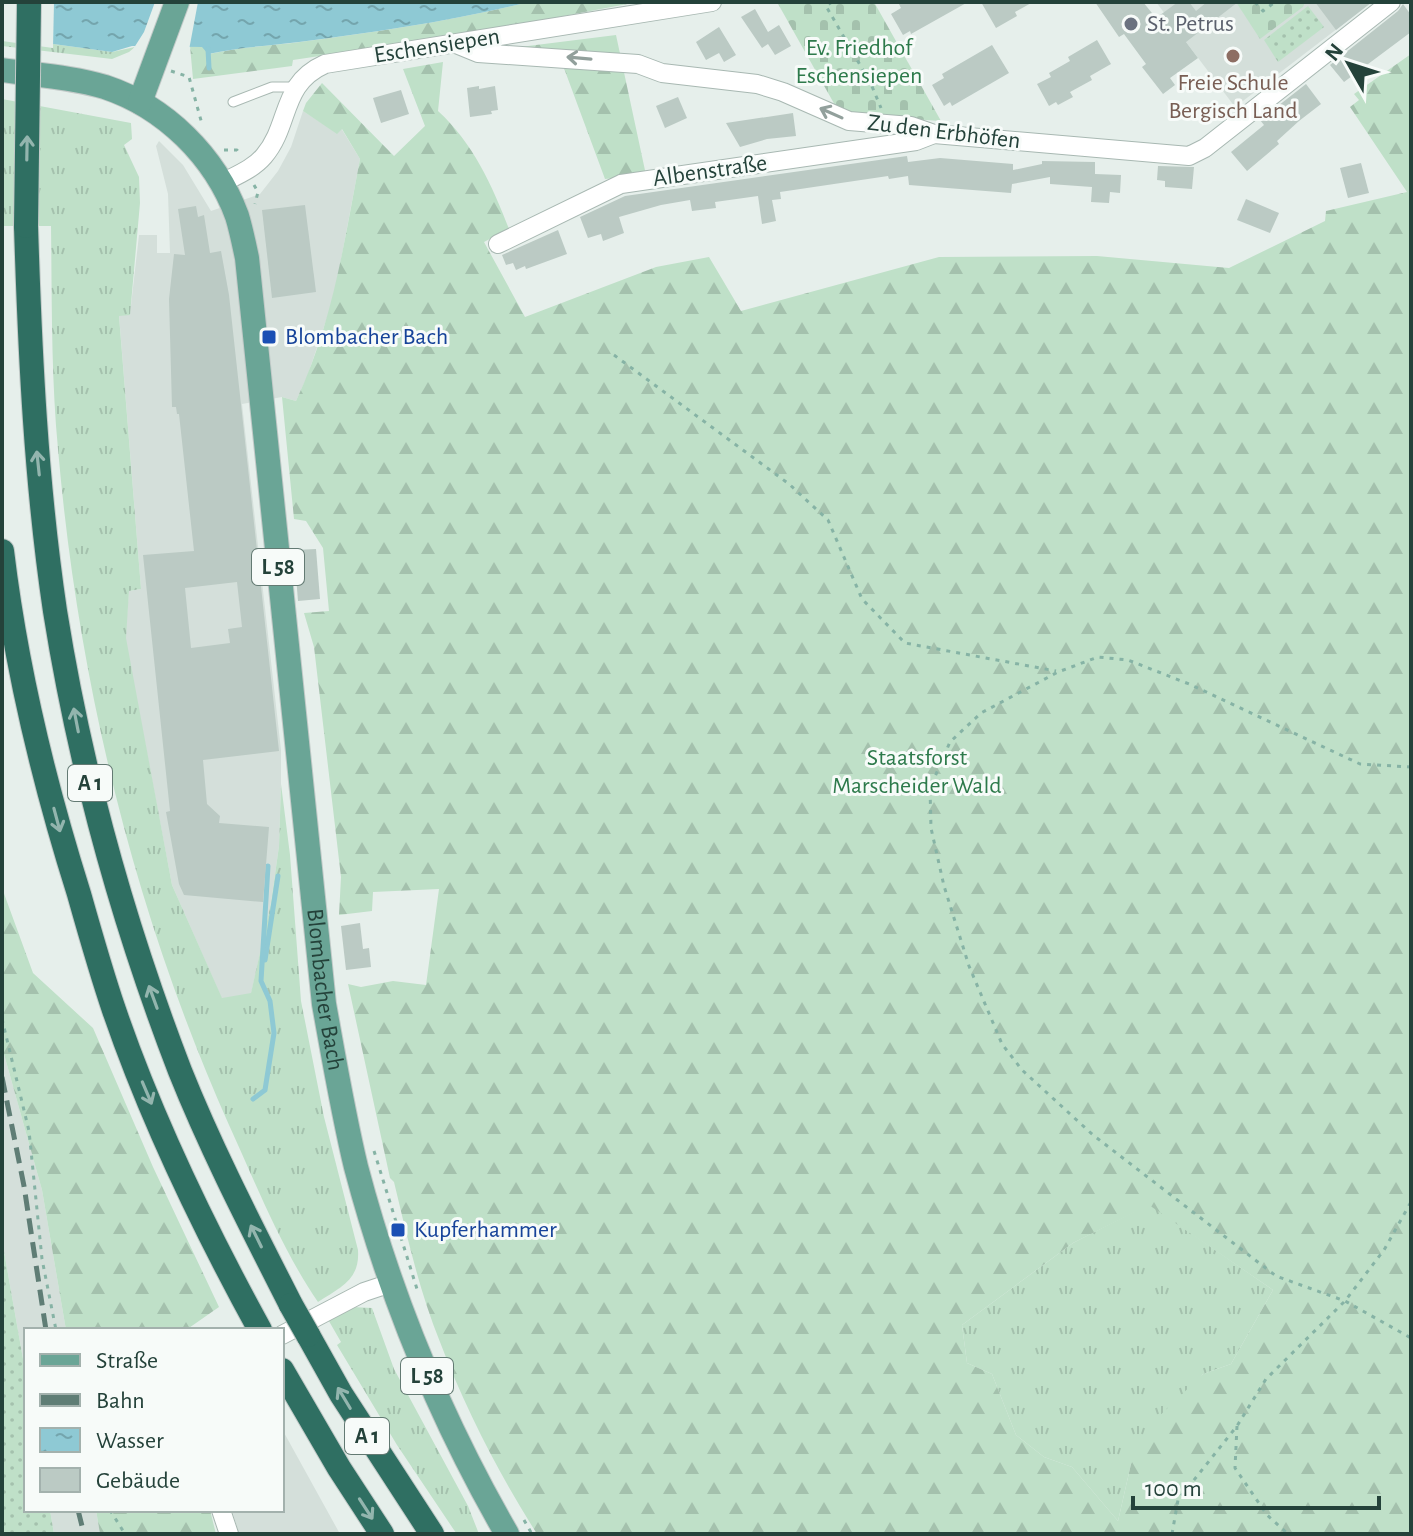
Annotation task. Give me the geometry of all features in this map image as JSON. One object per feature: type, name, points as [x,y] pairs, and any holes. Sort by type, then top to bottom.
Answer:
[{"type":"highway","name":"A 1","points":[[29,2],[26,226],[34,417],[47,550],[59,629],[90,785],[149,985],[181,1073],[223,1169],[291,1305],[341,1394],[432,1534]]},
{"type":"highway","name":"A 1","points":[[2,551],[13,632],[50,796],[115,1011],[146,1092],[225,1266],[265,1328]]},
{"type":"highway","name":"A 1","points":[[284,1373],[382,1534]]},
{"type":"main road","points":[[140,102],[177,2]]},
{"type":"main road","name":"Blombacher Bach","points":[[2,70],[104,87],[140,102],[175,126],[201,154],[222,183],[236,214],[247,258],[324,1004],[356,1166],[391,1283],[424,1369],[469,1466],[507,1534]]},
{"type":"street","name":"Eschensiepen","points":[[295,87],[308,74],[325,64],[712,2]]},
{"type":"street","name":"Zu den Erbhöfen","points":[[456,44],[478,53],[638,64],[662,73],[757,84],[849,121],[911,126],[934,134],[1189,156],[1205,148],[1391,2]]},
{"type":"street","points":[[222,183],[246,171],[270,147],[295,87]]},
{"type":"street","name":"Albenstraße","points":[[498,244],[621,184],[916,141],[934,134]]},
{"type":"street","points":[[275,1328],[391,1283]]},
{"type":"street","points":[[222,1512],[229,1534]]},
{"type":"lane","points":[[233,102],[272,87],[295,87]]},
{"type":"path","points":[[832,2],[824,4],[871,84],[884,124]]},
{"type":"path","points":[[1255,2],[1263,11],[1275,2]]},
{"type":"path","points":[[157,59],[189,77],[205,131]]},
{"type":"path","points":[[214,145],[225,150],[237,150],[258,192],[255,208]]},
{"type":"path","points":[[614,355],[789,484],[828,520],[862,599],[905,643],[1058,672]]},
{"type":"path","points":[[1411,767],[1360,764],[1189,684],[1128,660],[1098,657],[1058,672],[981,713],[950,742],[930,788],[931,828],[944,886],[969,966],[1002,1044],[1022,1070],[1093,1135],[1276,1276],[1345,1301],[1411,1338]]},
{"type":"path","points":[[2,1019],[29,1131],[42,1259],[56,1328]]},
{"type":"path","points":[[370,1139],[419,1298]]},
{"type":"path","points":[[1172,1534],[1178,1500],[1237,1426],[1266,1379],[1345,1301],[1384,1250],[1411,1202]]},
{"type":"path","points":[[1237,1426],[1235,1468],[1267,1515],[1288,1534]]},
{"type":"path","points":[[518,1508],[532,1534]]},
{"type":"path","points":[[111,1512],[125,1534]]},
{"type":"shaded area","points":[[1156,2],[1304,3],[1372,2],[1235,107]]},
{"type":"shaded area","points":[[303,111],[337,133],[341,128],[360,159],[334,297],[296,401],[282,397],[242,404],[281,750],[279,846],[271,903],[251,994],[222,999],[172,885],[125,638],[129,591],[141,589],[119,315],[130,314],[139,235],[157,235],[157,253],[170,253],[168,194],[156,146],[159,141],[183,165],[211,211],[260,194],[291,147]]},
{"type":"shaded area","points":[[2,1047],[42,1190],[66,1328],[24,1328],[24,1365],[2,1240]]},
{"type":"shaded area","points":[[284,1433],[340,1534],[239,1534],[233,1512],[284,1512]]},
{"type":"shaded area","points":[[50,1512],[96,1512],[100,1534],[54,1534]]},
{"type":"green space","points":[[529,2],[638,2],[474,33],[293,60],[292,66],[193,79],[190,46],[203,47],[209,54],[415,25]]},
{"type":"green space","name":"Ev. Friedhof Eschensiepen","points":[[777,2],[874,2],[941,121],[850,115],[836,107]]},
{"type":"green space","points":[[1236,2],[1305,2],[1303,7],[1260,39]]},
{"type":"green space","points":[[1308,6],[1324,27],[1278,62],[1264,40]]},
{"type":"green space","points":[[616,35],[646,175],[605,179],[558,52],[496,50]]},
{"type":"green space","points":[[2,37],[112,52],[135,47],[112,59],[2,46]]},
{"type":"green space","name":"Staatsforst Marscheider Wald","points":[[1411,54],[1411,1534],[537,1534],[484,1440],[460,1391],[433,1322],[414,1263],[394,1182],[390,1178],[348,984],[361,987],[393,981],[426,985],[439,889],[373,892],[372,911],[339,915],[341,877],[314,647],[304,613],[329,611],[323,548],[306,521],[294,519],[282,397],[296,401],[319,342],[336,282],[360,159],[342,129],[337,134],[303,111],[306,103],[322,83],[394,156],[425,126],[403,69],[443,62],[438,111],[471,151],[503,213],[509,229],[484,242],[525,317],[656,267],[709,257],[741,311],[939,257],[1097,256],[1229,268],[1325,221],[1326,211],[1407,192],[1350,107],[1359,100],[1354,94]],"holes":[[[1149,1205],[1273,1290],[1231,1364],[1203,1374],[1148,1427],[1131,1464],[1118,1521],[1072,1467],[1044,1457],[1016,1435],[992,1374],[967,1363],[962,1325],[1073,1243]]]},
{"type":"green space","points":[[2,99],[131,123],[132,139],[124,145],[139,177],[140,203],[130,315],[119,316],[141,589],[129,591],[126,638],[172,885],[222,998],[251,993],[271,903],[279,846],[281,784],[290,855],[301,1001],[324,1117],[358,1250],[352,1276],[318,1302],[292,1260],[270,1215],[195,1044],[138,879],[115,794],[80,623],[67,536],[54,393],[51,226],[2,226]]},
{"type":"green space","points":[[2,888],[33,973],[93,1028],[153,1167],[219,1307],[189,1328],[66,1328],[42,1190],[2,1047]]},
{"type":"green space","points":[[1149,1204],[1273,1290],[1231,1364],[1203,1374],[1131,1464],[1118,1521],[1072,1467],[1044,1457],[1016,1435],[992,1374],[967,1363],[962,1325],[1073,1243]]},
{"type":"green space","points":[[2,1240],[24,1365],[24,1512],[50,1512],[54,1534],[2,1534]]},
{"type":"green space","points":[[352,1307],[372,1308],[394,1369],[468,1506],[479,1534],[457,1534],[397,1445],[337,1345],[341,1342],[326,1316]]},
{"type":"green space","points":[[96,1512],[210,1512],[216,1534],[100,1534]]},
{"type":"water","points":[[2,2],[529,2],[415,25],[208,54],[202,47],[132,46],[112,52],[2,37]]},
{"type":"pier","points":[[2,2],[54,2],[53,48],[2,41]]},
{"type":"pier","points":[[155,2],[198,2],[189,50],[132,51],[144,32]]},
{"type":"building","points":[[898,2],[968,2],[911,34],[910,31],[903,35],[891,14],[901,8]]},
{"type":"building","points":[[981,2],[1033,2],[996,28]]},
{"type":"building","points":[[1095,2],[1143,2],[1156,18],[1178,2],[1189,2],[1196,11],[1207,2],[1238,2],[1186,42],[1198,58],[1170,78],[1175,85],[1163,94],[1142,67],[1146,64],[1124,34],[1119,37]]},
{"type":"building","points":[[1315,2],[1372,2],[1336,30]]},
{"type":"building","points":[[1403,4],[1411,15],[1411,32],[1344,82],[1330,65]]},
{"type":"building","points":[[755,9],[768,32],[779,25],[791,46],[775,55],[768,44],[762,48],[741,17]]},
{"type":"building","points":[[719,27],[736,55],[724,62],[719,53],[706,60],[696,42]]},
{"type":"building","points":[[1097,40],[1111,64],[1090,76],[1092,80],[1070,92],[1073,97],[1049,106],[1037,84],[1070,61],[1068,57]]},
{"type":"building","points":[[992,45],[1009,73],[952,106],[950,102],[944,106],[932,85],[944,78],[942,74]]},
{"type":"building","points":[[1306,84],[1321,104],[1247,171],[1231,152],[1264,125],[1260,120]]},
{"type":"building","points":[[479,86],[479,89],[495,86],[498,110],[491,111],[492,114],[470,117],[467,88]]},
{"type":"building","points":[[401,90],[409,114],[381,123],[373,98]]},
{"type":"building","points":[[678,97],[687,118],[665,128],[656,106]]},
{"type":"building","points":[[793,113],[796,136],[767,139],[740,147],[726,123]]},
{"type":"building","points":[[907,156],[908,162],[940,158],[1013,164],[1013,170],[1042,164],[1042,161],[1095,162],[1095,174],[1121,175],[1120,193],[1110,192],[1109,203],[1091,202],[1092,187],[1050,184],[1050,177],[1012,184],[1011,193],[909,185],[908,176],[889,179],[888,176],[780,192],[781,199],[772,200],[776,221],[762,224],[758,196],[715,202],[716,208],[692,211],[690,200],[619,217],[624,233],[603,241],[601,234],[588,238],[580,217],[625,196]]},
{"type":"building","points":[[1361,163],[1369,193],[1348,198],[1340,168]]},
{"type":"building","points":[[1158,166],[1194,167],[1192,189],[1165,187],[1165,181],[1157,180]]},
{"type":"building","points":[[1246,199],[1279,213],[1270,233],[1237,220]]},
{"type":"building","points":[[305,205],[316,292],[272,298],[262,210]]},
{"type":"building","points":[[196,206],[198,217],[204,215],[210,253],[221,251],[229,295],[279,751],[203,760],[207,804],[220,816],[219,823],[269,827],[263,902],[184,895],[179,884],[166,812],[170,811],[143,555],[194,551],[179,414],[176,407],[172,407],[169,299],[174,254],[185,255],[178,209]],"holes":[[[237,582],[242,627],[228,629],[230,643],[191,648],[185,588]]]},
{"type":"building","points":[[558,230],[567,254],[526,269],[525,266],[516,270],[513,263],[506,265],[502,255]]},
{"type":"building","points":[[316,549],[320,599],[298,601],[294,550]]},
{"type":"building","points":[[360,923],[363,949],[369,948],[371,967],[346,970],[341,926]]},
{"type":"waterway","points":[[208,49],[209,68]]},
{"type":"waterway","points":[[253,1099],[265,1090],[274,1033],[270,1001],[261,981],[268,866]]},
{"type":"waterway","points":[[265,960],[278,876]]},
{"type":"railway","points":[[2,1077],[24,1186],[46,1328]]},
{"type":"railway","points":[[78,1512],[84,1534]]},
{"type":"place","name":"St. Petrus","points":[[1131,24]]},
{"type":"place","name":"Freie Schule Bergisch Land","points":[[1233,56]]},
{"type":"place","name":"Blombacher Bach","points":[[269,337]]},
{"type":"place","name":"Kupferhammer","points":[[398,1230]]}]
